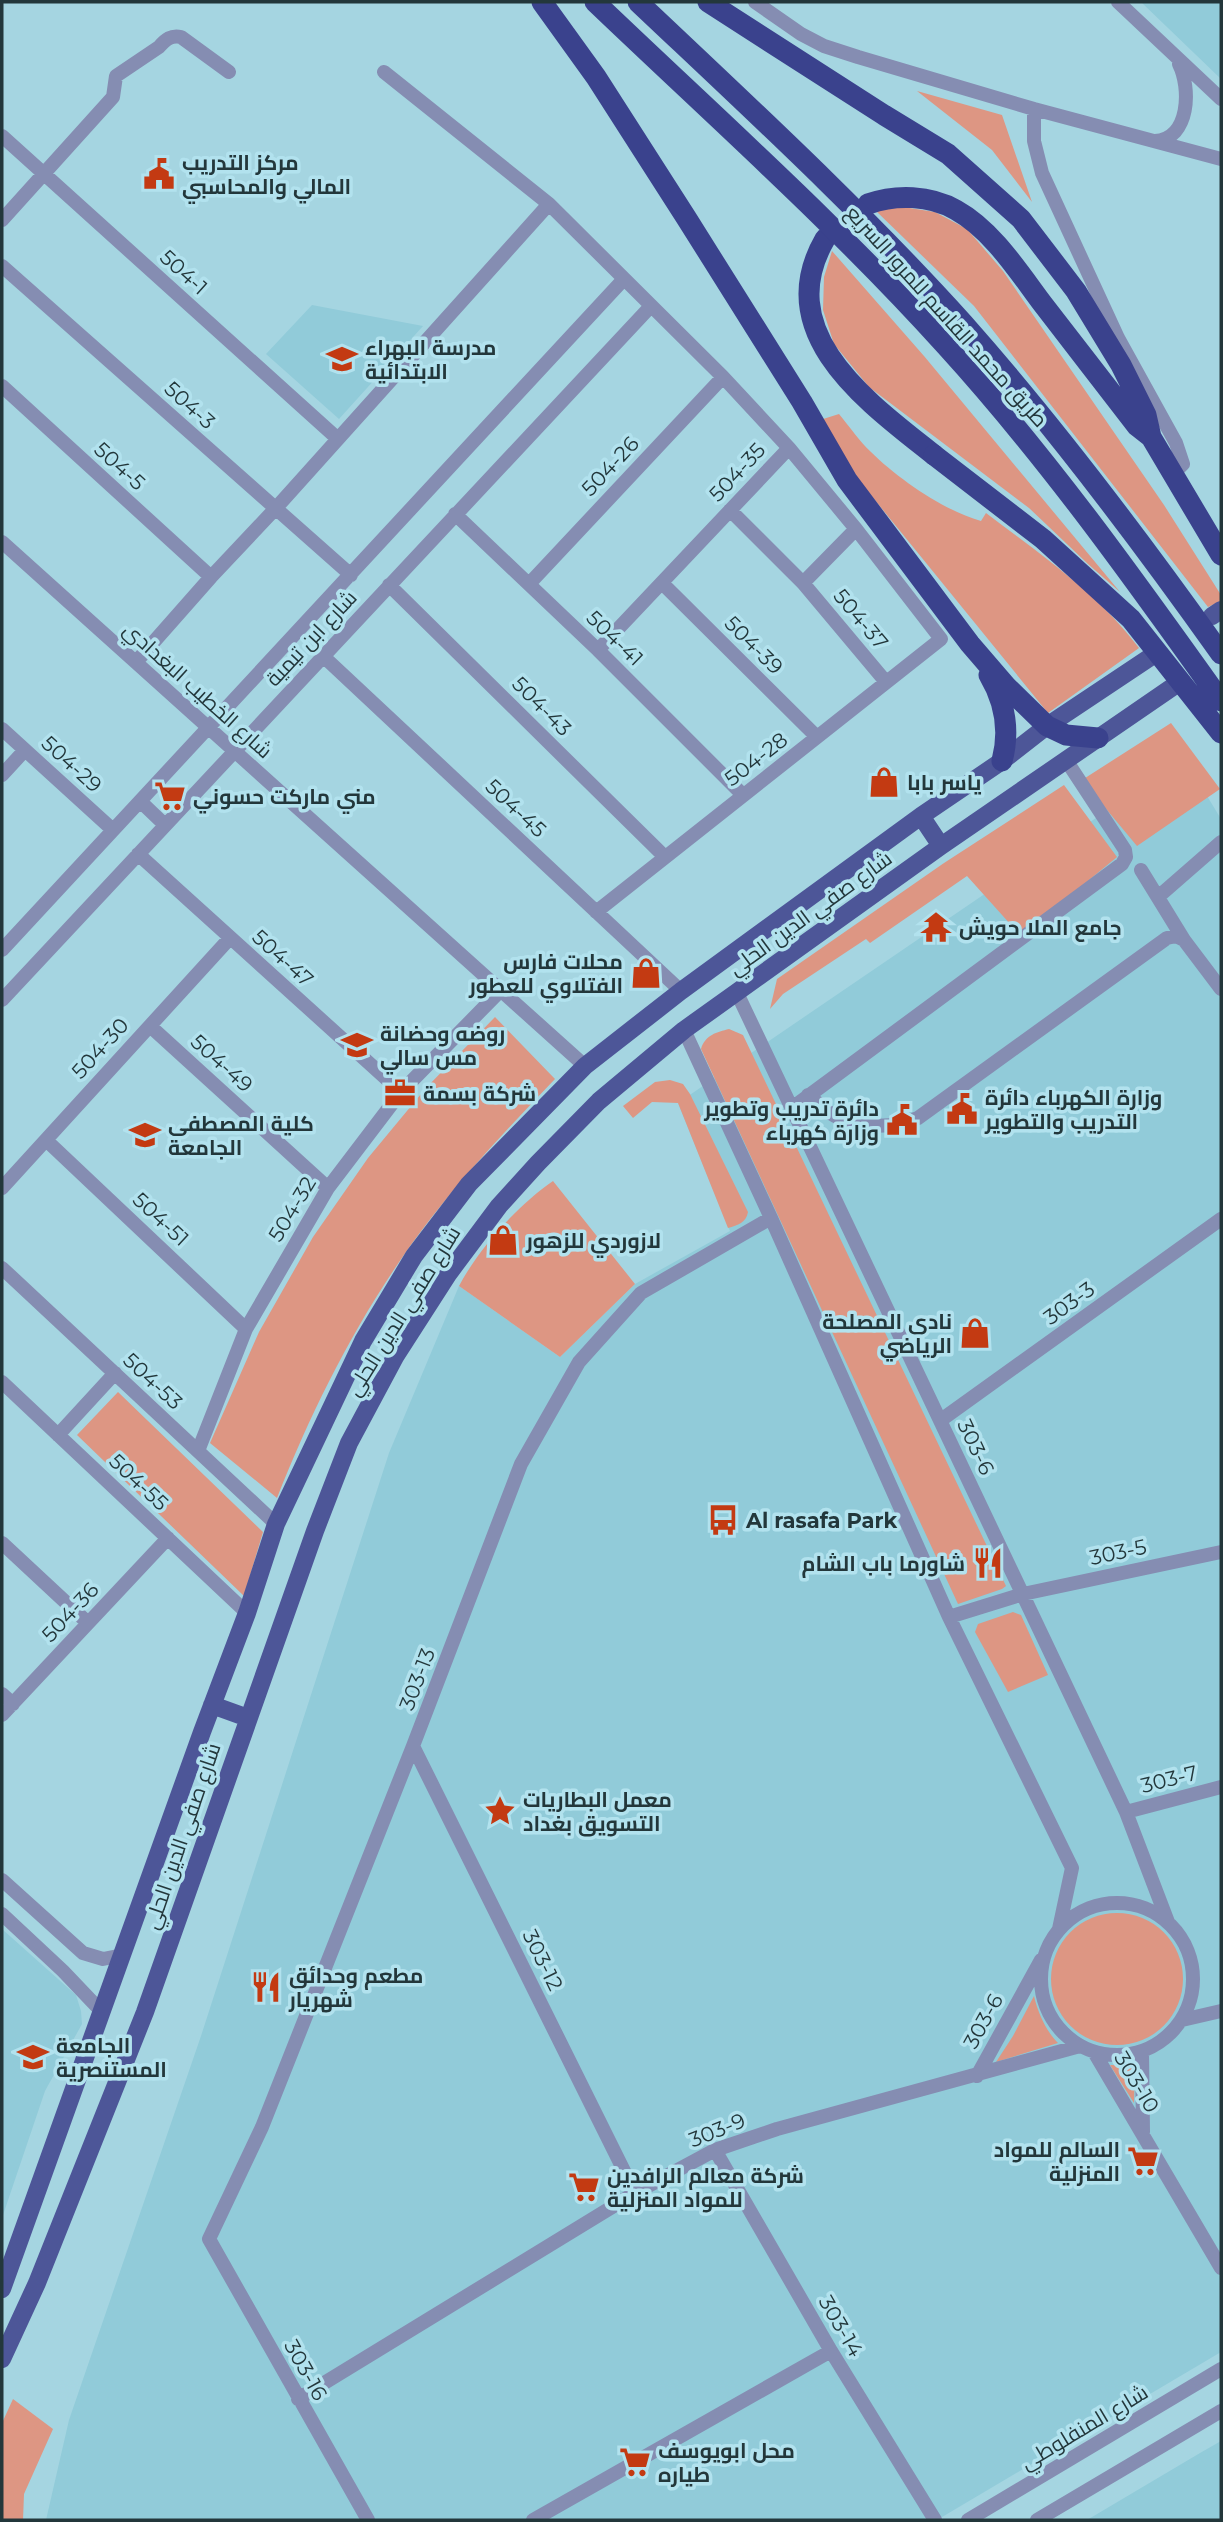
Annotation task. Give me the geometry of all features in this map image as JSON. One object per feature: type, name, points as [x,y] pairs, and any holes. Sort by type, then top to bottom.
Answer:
[{"type":"highway","points":[[542,2],[596,77],[687,219],[802,402],[847,480],[970,644],[1007,687],[1047,726],[1066,735],[1098,738]]},
{"type":"highway","name":"طريق محمد القاسم للمرور السريع","points":[[595,2],[800,194],[947,346],[1021,431],[1104,537],[1221,701]]},
{"type":"highway","name":"طريق محمد القاسم للمرور السريع","points":[[638,2],[819,173],[963,324],[1129,525],[1221,654]]},
{"type":"highway","points":[[708,2],[948,154],[1021,219],[1076,291],[1121,365],[1146,415],[1151,438]]},
{"type":"highway","points":[[868,204],[906,197],[930,200],[955,209],[978,226],[1013,265],[1137,426],[1151,438],[1214,536],[1221,555]]},
{"type":"highway","points":[[825,239],[811,275],[813,326],[822,346],[849,381],[885,416],[1043,539],[1131,619],[1221,733]]},
{"type":"highway","points":[[970,644],[994,683],[1003,708],[1008,728],[1002,761]]},
{"type":"main road","name":"شارع صفي الدين الحلي","points":[[2,2289],[247,1613],[276,1524],[363,1341],[415,1256],[469,1184],[585,1066],[681,991],[920,817],[1002,761],[1047,726],[1149,658]]},
{"type":"main road","name":"شارع صفي الدين الحلي","points":[[2,2359],[37,2283],[145,2012],[248,1717],[349,1443],[395,1357],[449,1273],[499,1206],[598,1101],[684,1030],[941,846],[1174,686]]},
{"type":"main road","points":[[920,817],[941,846]]},
{"type":"main road","points":[[212,1705],[248,1717]]},
{"type":"street","points":[[755,2],[801,34],[824,46],[1034,109],[1221,159]]},
{"type":"street","points":[[1118,2],[1221,99]]},
{"type":"street","points":[[2,220],[113,97],[116,76],[159,47],[164,40],[174,36],[181,37],[229,72]]},
{"type":"street","points":[[1154,141],[1164,141],[1172,136],[1185,110],[1186,89],[1177,60]]},
{"type":"street","name":"504-35","points":[[384,72],[549,204],[723,377],[789,448],[598,650]]},
{"type":"street","points":[[1034,109],[1034,141],[1042,173],[1118,338],[1176,443],[1183,464],[1174,473]]},
{"type":"street","name":"504-1","points":[[2,136],[338,439]]},
{"type":"street","points":[[136,662],[549,204]]},
{"type":"street","name":"504-3","points":[[2,266],[351,575]]},
{"type":"street","name":"شارع ابن تيمية","points":[[2,950],[623,280]]},
{"type":"street","name":"شارع ابن تيمية","points":[[2,1000],[651,306]]},
{"type":"street","name":"504-26","points":[[528,584],[723,377]]},
{"type":"street","name":"504-5","points":[[2,386],[211,577]]},
{"type":"street","points":[[789,448],[856,529]]},
{"type":"street","name":"504-37","points":[[730,510],[803,583],[887,682]]},
{"type":"street","name":"504-41","points":[[455,514],[598,650],[743,795]]},
{"type":"street","name":"504-37","points":[[803,583],[856,529]]},
{"type":"street","name":"504-28","points":[[596,912],[941,639],[856,529]]},
{"type":"street","name":"شارع الخطيب البغدادي","points":[[2,542],[585,1066]]},
{"type":"street","name":"504-39","points":[[662,583],[817,737]]},
{"type":"street","name":"504-43","points":[[389,585],[665,857]]},
{"type":"street","name":"504-45","points":[[323,656],[681,991]]},
{"type":"street","name":"504-29","points":[[2,729],[114,830]]},
{"type":"street","points":[[2,775],[25,750]]},
{"type":"street","points":[[792,1108],[1122,864],[1126,857],[1125,850],[1066,760]]},
{"type":"street","points":[[140,800],[165,825]]},
{"type":"street","points":[[1158,897],[1221,842]]},
{"type":"street","name":"504-47","points":[[138,854],[401,1092]]},
{"type":"street","points":[[1141,870],[1184,940],[1221,989]]},
{"type":"street","points":[[808,1095],[832,1114],[856,1123],[906,1123],[918,1118],[1167,938],[1176,936],[1184,940]]},
{"type":"street","name":"504-30","points":[[2,1188],[230,938]]},
{"type":"street","name":"504-32","points":[[198,1451],[247,1329],[328,1188],[401,1092],[501,990]]},
{"type":"street","name":"303-6","points":[[737,993],[1126,1811],[1168,1922]]},
{"type":"street","name":"504-49","points":[[150,1026],[328,1188]]},
{"type":"street","points":[[684,1030],[949,1617],[1072,1868],[1059,1929],[1046,1950],[1041,1971],[1042,1993],[1049,2014],[1062,2032],[1080,2046],[1094,2052],[1118,2056],[1142,2052],[1164,2040],[1182,2020],[1191,2001],[1193,1969],[1182,1938],[1168,1922],[1148,1909],[1124,1903],[1100,1905],[1078,1914],[1059,1929]]},
{"type":"street","name":"504-51","points":[[46,1140],[247,1329]]},
{"type":"street","name":"303-13","points":[[209,2239],[262,2127],[521,1464],[579,1362],[641,1293],[771,1218]]},
{"type":"street","name":"303-3","points":[[941,1420],[1221,1219]]},
{"type":"street","name":"504-53","points":[[4,1275],[276,1524]]},
{"type":"street","points":[[58,1434],[114,1373]]},
{"type":"street","name":"504-55","points":[[2,1382],[247,1613]]},
{"type":"street","name":"504-36","points":[[2,1715],[7,1699],[88,1623],[168,1538]]},
{"type":"street","points":[[2,1543],[88,1623]]},
{"type":"street","name":"303-5","points":[[949,1617],[1023,1594],[1221,1552]]},
{"type":"street","name":"303-12","points":[[413,1746],[635,2193]]},
{"type":"street","name":"303-7","points":[[1126,1811],[1221,1787]]},
{"type":"street","points":[[4,1886],[83,1953],[103,1959],[123,1955]]},
{"type":"street","points":[[2,1914],[77,1984],[102,2012]]},
{"type":"street","points":[[25,1936],[41,1917]]},
{"type":"street","name":"303-6","points":[[977,2076],[1046,1950]]},
{"type":"street","points":[[1182,2020],[1221,2011]]},
{"type":"street","name":"303-9","points":[[298,2399],[635,2193],[715,2150],[777,2129],[1080,2046]]},
{"type":"street","name":"303-10","points":[[1094,2052],[1221,2268]]},
{"type":"street","name":"303-10","points":[[1142,2052],[1143,2133]]},
{"type":"street","name":"303-14","points":[[715,2150],[831,2351],[935,2520]]},
{"type":"street","name":"303-16","points":[[209,2239],[368,2520]]},
{"type":"street","points":[[533,2520],[831,2351]]},
{"type":"street","name":"شارع المنفلوطي","points":[[968,2520],[1221,2369]]},
{"type":"street","points":[[1037,2520],[1221,2412]]},
{"type":"shaded area","points":[[1141,2],[1221,2],[1221,79]]},
{"type":"shaded area","points":[[917,91],[1002,115],[1032,202],[992,150]]},
{"type":"shaded area","points":[[903,207],[935,212],[967,229],[1003,271],[1164,505],[1221,595],[1221,601],[1208,607],[974,306],[875,210]]},
{"type":"shaded area","points":[[832,251],[924,356],[1120,592],[1029,508],[869,387],[834,344],[823,310],[824,277]]},
{"type":"shaded area","points":[[312,305],[423,326],[339,419],[266,354]]},
{"type":"shaded area","points":[[839,414],[867,448],[908,483],[937,502],[967,516],[981,521],[986,513],[1047,559],[1106,610],[1139,648],[1048,713],[861,483],[820,420]]},
{"type":"shaded area","points":[[1171,723],[1220,789],[1137,846],[1082,780]]},
{"type":"shaded area","points":[[1184,758],[1221,819],[1221,2352],[937,2520],[46,2520],[69,2420],[201,2036],[389,1453],[459,1286],[560,1357],[635,1284],[730,1231],[678,1103]]},
{"type":"shaded area","points":[[1064,785],[1117,857],[1021,936],[967,876],[870,943],[866,939],[783,994],[770,1009],[777,979],[944,863]]},
{"type":"shaded area","points":[[495,1017],[555,1079],[445,1200],[385,1283],[344,1352],[308,1424],[277,1498],[210,1443],[259,1332],[313,1237],[368,1158],[426,1088]]},
{"type":"shaded area","points":[[729,1029],[743,1035],[1006,1586],[1002,1589],[958,1604],[701,1049],[708,1037]]},
{"type":"shaded area","points":[[670,1080],[683,1084],[690,1094],[748,1212],[738,1225],[728,1228],[678,1103],[652,1102],[633,1118],[623,1106],[655,1082]]},
{"type":"shaded area","points":[[553,1181],[635,1284],[560,1357],[459,1286],[500,1228],[526,1202]]},
{"type":"shaded area","points":[[118,1392],[263,1532],[244,1596],[77,1435]]},
{"type":"shaded area","points":[[1013,1612],[1021,1615],[1048,1675],[1008,1692],[975,1632],[978,1624]]},
{"type":"shaded area","points":[[1117,1913],[1142,1918],[1164,1932],[1178,1954],[1183,1979],[1178,2004],[1164,2026],[1142,2040],[1117,2045],[1092,2040],[1070,2026],[1056,2004],[1051,1979],[1056,1954],[1070,1932],[1092,1918]]},
{"type":"shaded area","name":"الجامعة المستنصرية","points":[[2,1929],[76,1995],[82,2024],[45,2091],[2,2218]]},
{"type":"shaded area","points":[[1034,1996],[1043,2021],[1058,2043],[996,2062],[1013,2036]]},
{"type":"shaded area","points":[[1135,2062],[1134,2103],[1110,2065]]},
{"type":"shaded area","points":[[13,2399],[53,2429],[24,2494],[23,2520],[2,2520],[2,2423]]},
{"type":"shaded area","points":[[1221,2441],[1221,2520],[1087,2520],[1200,2453]]},
{"type":"place","name":"مركز التدريب المالي والمحاسبي","points":[[159,174]]},
{"type":"place","name":"مدرسة البهراء الابتدائية","points":[[342,359]]},
{"type":"place","name":"ياسر بابا","points":[[884,782]]},
{"type":"place","name":"مني ماركت حسوني","points":[[170,796]]},
{"type":"place","name":"جامع الملا حويش","points":[[936,927]]},
{"type":"place","name":"محلات فارس الفتلاوي للعطور","points":[[646,973]]},
{"type":"place","name":"روضه وحضانة مس سالي","points":[[357,1045]]},
{"type":"place","name":"شركة بسمة","points":[[400,1093]]},
{"type":"place","name":"وزارة الكهرباء دائرة التدريب والتطوير","points":[[962,1109]]},
{"type":"place","name":"دائرة تدريب وتطوير وزارة كهرباء","points":[[902,1120]]},
{"type":"place","name":"كلية المصطفى الجامعة","points":[[145,1135]]},
{"type":"place","name":"لازوردي للزهور","points":[[503,1240]]},
{"type":"place","name":"نادي المصلحة الرياضي","points":[[975,1333]]},
{"type":"place","name":"Al rasafa Park","points":[[723,1520]]},
{"type":"place","name":"شاورما باب الشام","points":[[988,1563]]},
{"type":"place","name":"معمل البطاريات التسويق بغداد","points":[[500,1811]]},
{"type":"place","name":"مطعم وحدائق شهريار","points":[[266,1987]]},
{"type":"place","name":"الجامعة المستنصرية","points":[[33,2057]]},
{"type":"place","name":"السالم للمواد المنزلية","points":[[1143,2161]]},
{"type":"place","name":"شركة معالم الرافدين للمواد المنزلية","points":[[584,2187]]},
{"type":"place","name":"محل ابويوسف طياره","points":[[635,2462]]}]
